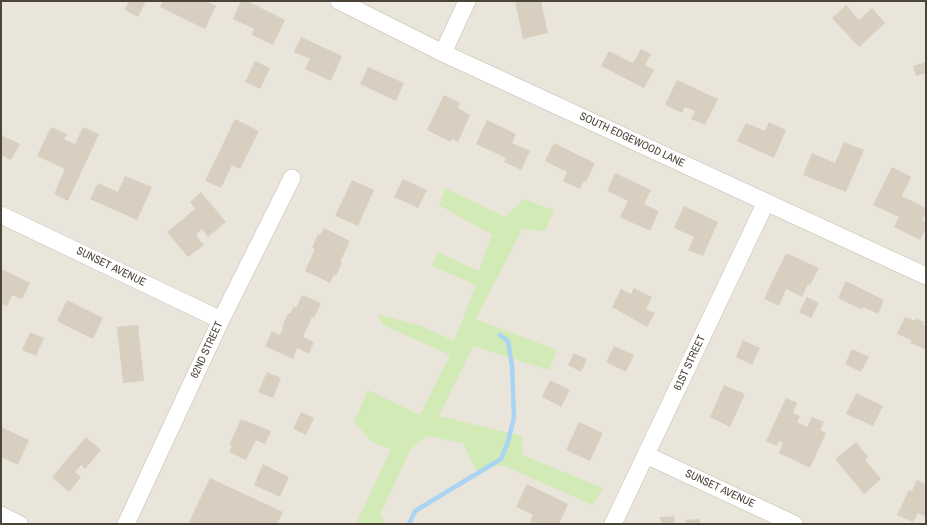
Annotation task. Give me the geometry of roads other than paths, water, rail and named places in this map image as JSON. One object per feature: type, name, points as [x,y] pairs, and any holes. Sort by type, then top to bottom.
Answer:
[{"type":"street","name":"SOUTH EDGEWOOD LANE","points":[[339,1],[443,53],[926,276]]},
{"type":"street","points":[[443,53],[467,1]]},
{"type":"street","name":"62ND STREET","points":[[126,524],[221,320],[292,178]]},
{"type":"street","name":"61ST STREET","points":[[613,524],[766,202]]},
{"type":"street","name":"SUNSET AVENUE","points":[[1,215],[221,320]]},
{"type":"street","name":"SUNSET AVENUE","points":[[646,455],[794,524]]},
{"type":"street","points":[[1,515],[19,524]]},
{"type":"waterway","points":[[409,524],[415,511],[501,459],[508,442],[514,417],[512,366],[508,341],[500,335]]}]
